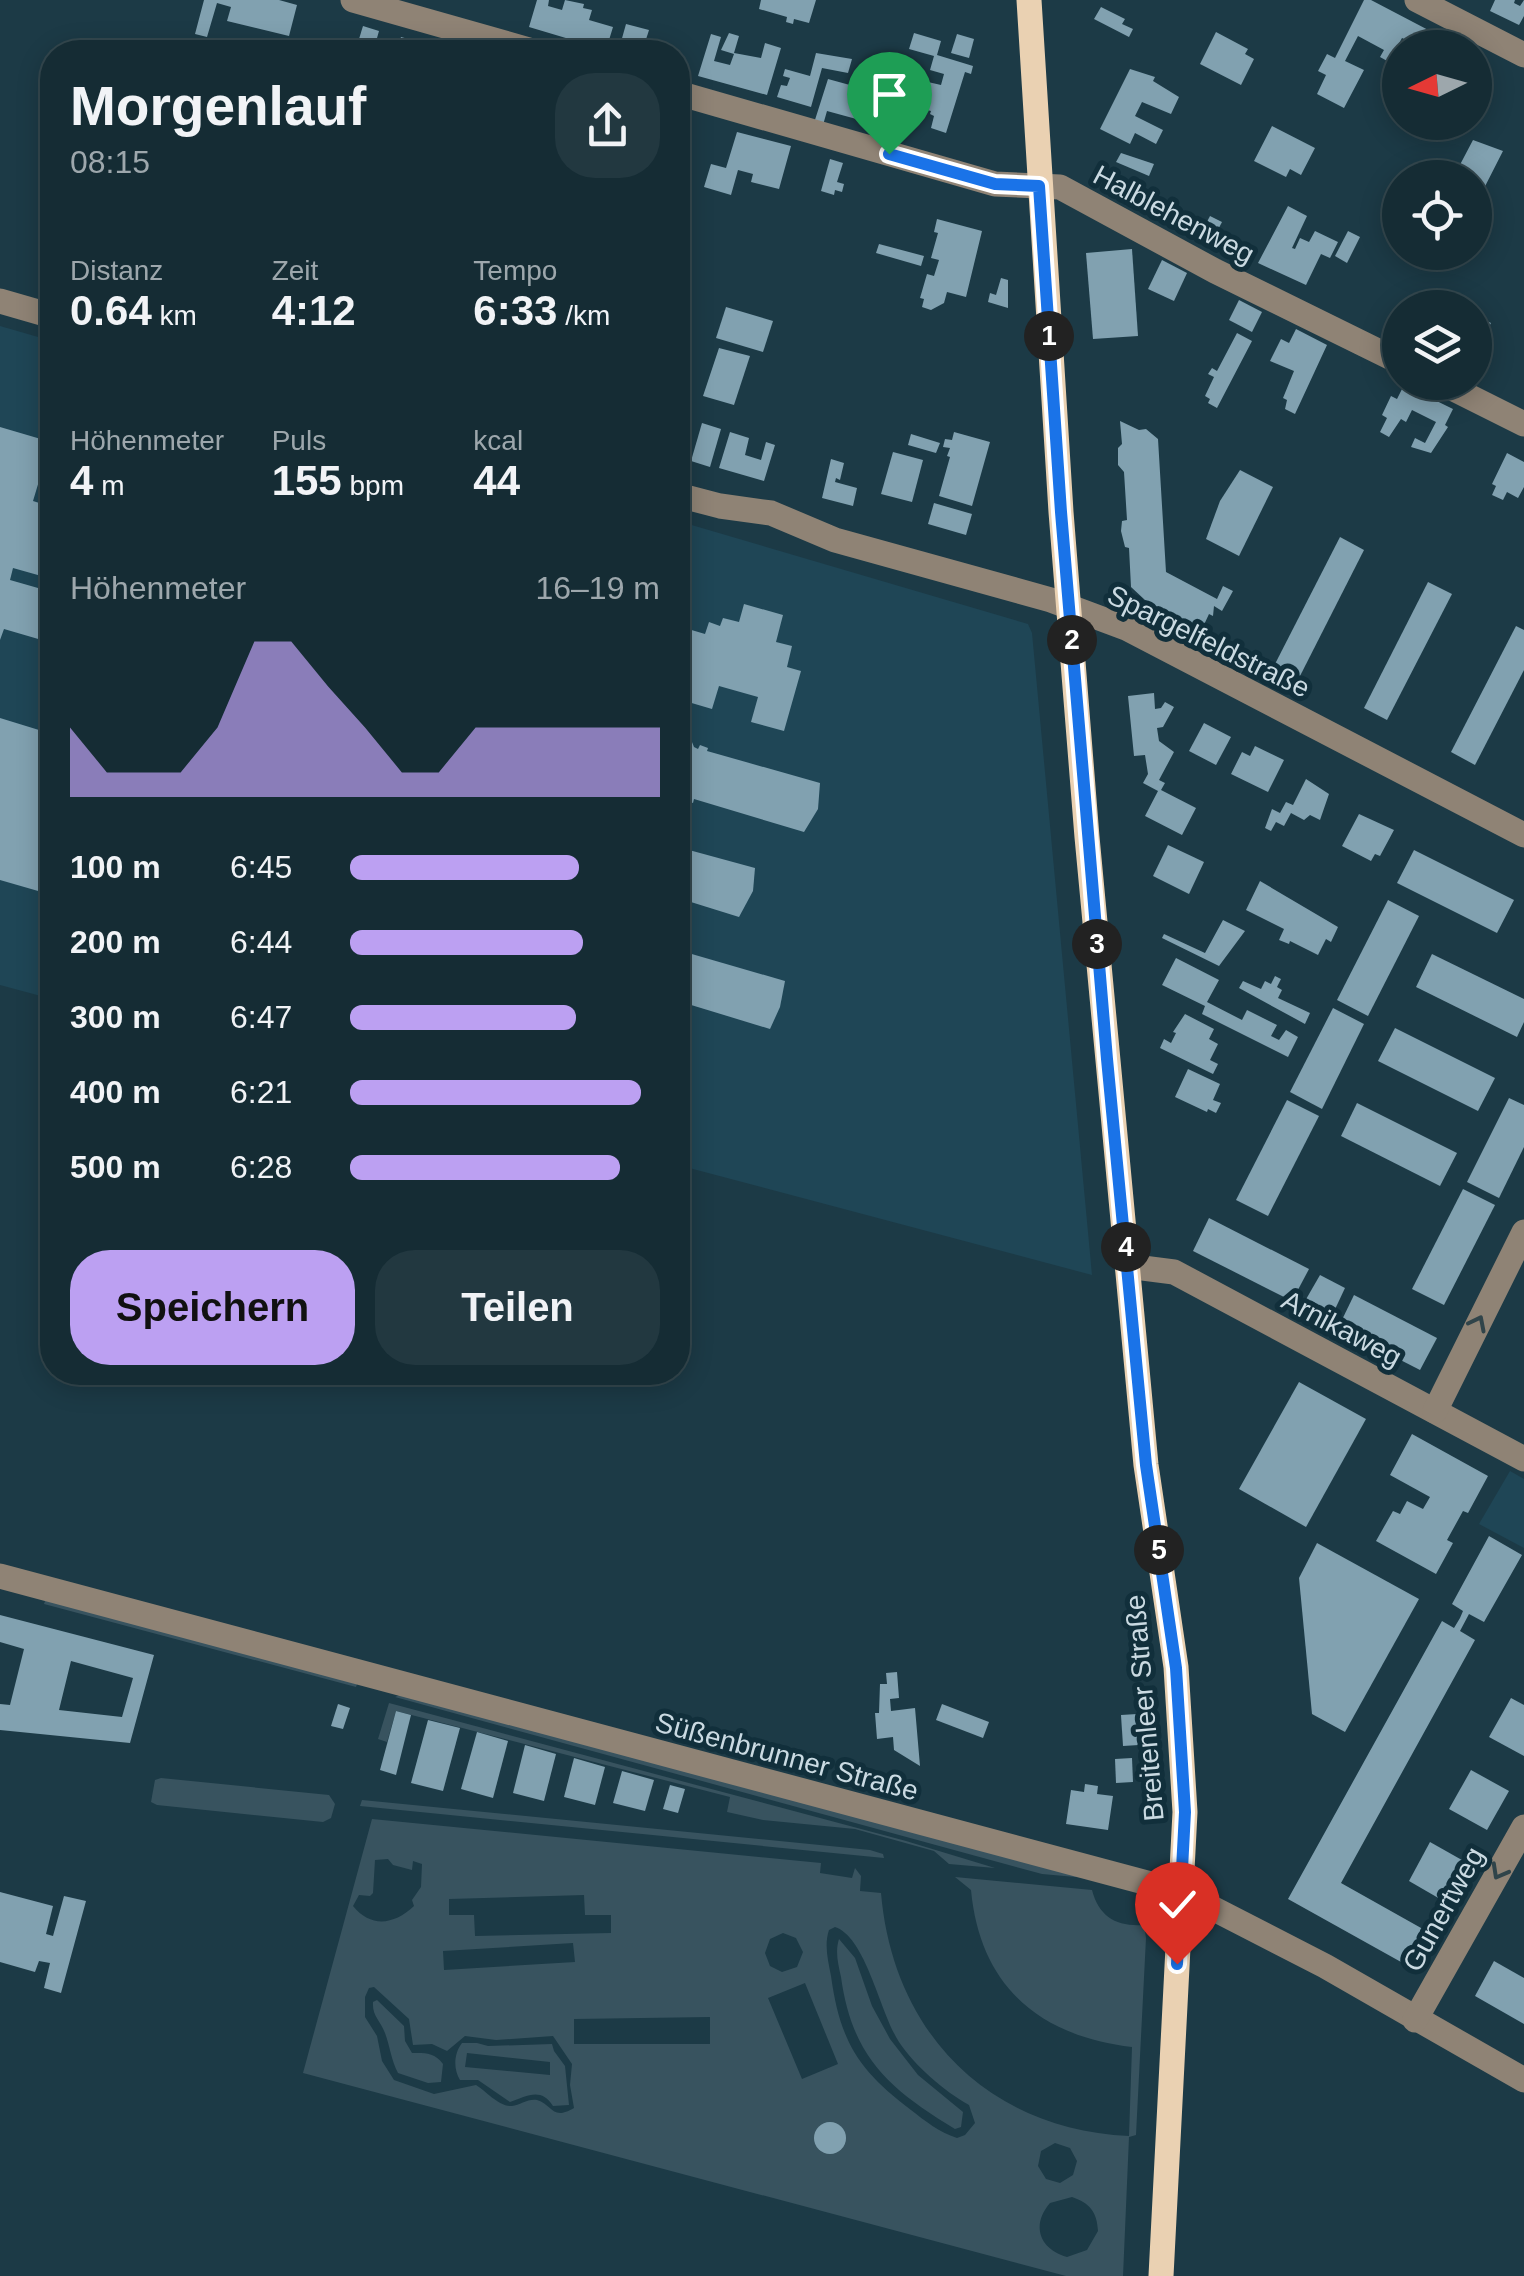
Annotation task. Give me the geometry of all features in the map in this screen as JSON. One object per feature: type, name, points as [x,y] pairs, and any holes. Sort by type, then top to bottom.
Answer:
[{"type":"main road","name":"Breitenleer Straße","points":[[1029,0],[1069,606],[1146,1465],[1176,1668],[1185,1812],[1161,2276]]},
{"type":"street","points":[[353,0],[494,40]]},
{"type":"street","points":[[1417,0],[1524,55]]},
{"type":"street","name":"Halblehenweg","points":[[690,96],[995,184],[1060,187],[1382,353]]},
{"type":"street","points":[[0,301],[40,313]]},
{"type":"street","points":[[1476,400],[1524,424]]},
{"type":"street","name":"Spargelfeldstraße","points":[[690,497],[771,513],[835,540],[1069,606],[1126,628],[1524,834]]},
{"type":"street","points":[[1434,1411],[1524,1232]]},
{"type":"street","name":"Arnikaweg","points":[[1127,1266],[1174,1272],[1524,1459]]},
{"type":"street","name":"Süßenbrunner Straße","points":[[0,1576],[1181,1892],[1324,1966],[1524,2080]]},
{"type":"street","name":"Gunertweg","points":[[1416,2020],[1524,1827]]},
{"type":"shaded area","points":[[0,326],[40,338],[40,996],[0,985]]},
{"type":"shaded area","points":[[690,525],[1028,624],[1032,633],[1092,1275],[690,1168]]},
{"type":"shaded area","points":[[1510,1471],[1524,1479],[1524,1548],[1479,1524]]},
{"type":"shaded area","points":[[47,1595],[358,1681],[356,1687],[44,1604]]},
{"type":"shaded area","points":[[405,1693],[1109,1880],[1042,1874],[395,1697]]},
{"type":"shaded area","points":[[389,1703],[906,1841],[995,1868],[949,1864],[934,1851],[855,1829],[763,1820],[727,1812],[730,1797],[396,1711],[387,1742],[378,1739]]},
{"type":"shaded area","points":[[155,1780],[329,1795],[335,1804],[331,1818],[323,1822],[157,1805],[151,1802]]},
{"type":"shaded area","points":[[362,1800],[870,1850],[884,1858],[360,1806]]},
{"type":"shaded area","points":[[372,1819],[821,1863],[820,1873],[852,1878],[855,1868],[861,1876],[860,1891],[881,1893],[889,1943],[905,1989],[927,2029],[956,2064],[991,2093],[1032,2115],[1078,2129],[1129,2136],[1132,2047],[1069,2031],[1020,2000],[1001,1979],[987,1953],[971,1890],[955,1877],[1092,1890],[1099,1907],[1110,1918],[1144,1925],[1136,2135],[1129,2137],[1123,2276],[1066,2276],[303,2073]],"holes":[[[388,1859],[393,1865],[412,1870],[413,1861],[422,1864],[421,1887],[412,1900],[414,1906],[399,1917],[375,1921],[353,1906],[359,1895],[373,1893],[375,1860]],[[584,1895],[585,1915],[611,1915],[611,1933],[475,1936],[474,1915],[449,1915],[449,1899]],[[835,1927],[846,1934],[864,1960],[899,2042],[931,2077],[969,2105],[975,2123],[965,2135],[950,2136],[922,2118],[877,2081],[854,2052],[835,1999],[828,1936]],[[783,1933],[796,1938],[803,1952],[797,1967],[782,1972],[770,1966],[765,1953],[770,1939]],[[573,1943],[575,1962],[444,1970],[443,1951]],[[805,1983],[838,2064],[802,2079],[768,1998]],[[374,1987],[409,2019],[413,2045],[432,2044],[447,2051],[465,2036],[496,2040],[553,2036],[572,2064],[574,2108],[561,2113],[534,2100],[507,2106],[476,2085],[434,2094],[394,2080],[365,2017],[369,1988]],[[710,2017],[710,2044],[574,2044],[574,2019]],[[1055,2143],[1070,2148],[1077,2161],[1073,2175],[1060,2183],[1046,2179],[1038,2166],[1041,2151]],[[1072,2197],[1091,2209],[1098,2231],[1087,2250],[1067,2257],[1044,2242],[1041,2220],[1050,2203]]]},
{"type":"shaded area","points":[[839,1939],[855,1958],[872,2006],[890,2039],[918,2075],[963,2112],[961,2127],[955,2129],[911,2100],[877,2068],[865,2050],[846,2005],[837,1958]]},
{"type":"shaded area","points":[[377,2000],[404,2026],[405,2041],[412,2053],[433,2055],[440,2060],[441,2082],[428,2083],[398,2073],[374,2011],[373,2002]]},
{"type":"shaded area","points":[[462,2043],[552,2044],[565,2066],[569,2105],[553,2106],[539,2095],[510,2102],[478,2080],[460,2080],[455,2066]],"holes":[[[467,2053],[550,2062],[550,2075],[465,2067]]]},
{"type":"building","points":[[204,0],[279,0],[297,5],[289,36],[227,21],[231,7],[217,3],[207,37],[195,34]]},
{"type":"building","points":[[537,0],[549,0],[548,6],[562,10],[565,0],[584,4],[583,8],[592,10],[589,20],[613,27],[609,40],[573,40],[529,27]]},
{"type":"building","points":[[761,0],[816,0],[809,23],[794,19],[793,24],[786,22],[787,17],[759,9]]},
{"type":"building","points":[[1364,0],[1428,30],[1382,30],[1382,49],[1358,36],[1345,61],[1364,70],[1344,108],[1317,94],[1326,75],[1318,71],[1327,54],[1335,58]]},
{"type":"building","points":[[1495,0],[1515,0],[1520,6],[1524,0],[1524,16],[1519,25],[1490,11]]},
{"type":"building","points":[[1101,7],[1125,19],[1122,24],[1133,29],[1129,37],[1094,19]]},
{"type":"building","points":[[626,24],[649,30],[646,40],[622,40]]},
{"type":"building","points":[[363,26],[379,31],[376,40],[359,40]]},
{"type":"building","points":[[1216,32],[1248,49],[1245,54],[1254,59],[1241,85],[1200,64]]},
{"type":"building","points":[[729,33],[739,36],[734,53],[761,58],[765,43],[781,48],[767,95],[698,76],[711,34],[721,37],[714,61],[730,65],[734,54],[721,50]]},
{"type":"building","points":[[914,33],[941,41],[937,55],[973,66],[971,74],[965,72],[946,133],[931,128],[934,116],[920,108],[928,82],[941,85],[944,74],[930,70],[934,56],[909,49]]},
{"type":"building","points":[[957,34],[974,39],[969,58],[951,53]]},
{"type":"building","points":[[816,53],[852,59],[848,73],[822,68],[811,107],[777,97],[781,85],[787,86],[790,78],[783,76],[785,69],[810,76]]},
{"type":"building","points":[[1130,69],[1155,77],[1153,81],[1179,97],[1171,114],[1142,102],[1135,116],[1163,130],[1156,144],[1135,133],[1130,144],[1100,129]]},
{"type":"building","points":[[828,79],[868,90],[860,120],[827,111],[823,125],[814,123]]},
{"type":"building","points":[[888,95],[903,100],[893,130],[878,125]]},
{"type":"building","points":[[1272,126],[1315,148],[1301,175],[1290,169],[1286,177],[1254,161]]},
{"type":"building","points":[[737,132],[791,146],[779,189],[751,182],[753,174],[738,170],[731,195],[704,187],[711,164],[726,168]]},
{"type":"building","points":[[1473,140],[1503,151],[1492,173],[1492,160],[1462,160]]},
{"type":"building","points":[[1121,153],[1154,164],[1149,176],[1116,162]]},
{"type":"building","points":[[830,159],[843,163],[837,182],[844,184],[842,192],[835,190],[834,195],[821,191]]},
{"type":"building","points":[[1288,206],[1307,216],[1292,248],[1300,238],[1309,242],[1315,231],[1338,242],[1330,258],[1321,254],[1306,285],[1258,263]]},
{"type":"building","points":[[1210,216],[1222,222],[1213,239],[1201,233]]},
{"type":"building","points":[[937,219],[982,231],[966,297],[947,292],[944,303],[931,310],[922,307],[924,299],[920,298],[927,274],[934,276],[939,260],[931,258],[938,233],[934,232]]},
{"type":"building","points":[[1348,231],[1360,237],[1347,263],[1335,256]]},
{"type":"building","points":[[879,244],[924,256],[921,266],[876,253]]},
{"type":"building","points":[[1132,249],[1138,336],[1093,339],[1086,253]]},
{"type":"building","points":[[1162,260],[1187,273],[1174,301],[1148,289]]},
{"type":"building","points":[[1001,278],[1008,280],[1008,308],[988,302],[990,293],[996,295]]},
{"type":"building","points":[[1239,300],[1262,312],[1252,332],[1229,320]]},
{"type":"building","points":[[726,307],[773,321],[763,352],[716,338]]},
{"type":"building","points":[[1296,329],[1327,345],[1295,414],[1285,409],[1287,400],[1283,398],[1294,371],[1270,361],[1281,339],[1289,343]]},
{"type":"building","points":[[1237,333],[1252,341],[1217,408],[1205,396],[1214,377],[1208,374],[1212,368],[1217,371]]},
{"type":"building","points":[[719,348],[750,356],[734,405],[703,396]]},
{"type":"building","points":[[1389,400],[1435,400],[1453,409],[1445,425],[1448,427],[1431,453],[1411,447],[1415,438],[1425,443],[1436,422],[1412,410],[1406,422],[1401,419],[1389,437],[1380,432],[1387,418],[1382,415]]},
{"type":"building","points":[[1120,421],[1139,430],[1146,429],[1158,439],[1166,572],[1217,599],[1223,586],[1233,591],[1222,611],[1214,606],[1213,616],[1209,614],[1202,629],[1165,617],[1131,587],[1129,548],[1125,547],[1121,531],[1122,521],[1127,520],[1124,472],[1118,465],[1118,448],[1122,444]]},
{"type":"building","points":[[702,423],[721,429],[710,467],[691,461]]},
{"type":"building","points":[[0,427],[40,439],[40,481],[33,501],[40,503],[40,576],[13,568],[10,580],[40,589],[40,640],[4,629],[0,640]]},
{"type":"building","points":[[730,432],[749,438],[745,455],[761,460],[766,442],[775,445],[764,481],[719,468]]},
{"type":"building","points":[[954,432],[990,442],[972,506],[939,496],[950,457],[950,448],[943,447],[945,439],[952,440]]},
{"type":"building","points":[[911,434],[940,443],[936,453],[908,445]]},
{"type":"building","points":[[893,452],[923,460],[912,502],[881,494]]},
{"type":"building","points":[[1507,453],[1524,462],[1524,487],[1518,498],[1507,492],[1503,500],[1492,495],[1496,486],[1492,484]]},
{"type":"building","points":[[831,459],[844,463],[840,480],[836,478],[835,482],[857,488],[853,506],[822,498]]},
{"type":"building","points":[[1240,470],[1273,487],[1239,556],[1206,539],[1220,501]]},
{"type":"building","points":[[934,503],[972,514],[966,535],[928,524]]},
{"type":"building","points":[[1340,537],[1364,550],[1300,676],[1275,664]]},
{"type":"building","points":[[1428,582],[1452,594],[1387,720],[1364,708]]},
{"type":"building","points":[[744,604],[783,615],[776,642],[792,646],[787,667],[801,671],[784,731],[751,722],[758,697],[719,686],[712,709],[690,703],[690,630],[705,634],[709,622],[720,626],[723,618],[739,622]]},
{"type":"building","points":[[1516,626],[1524,630],[1524,670],[1475,765],[1451,752]]},
{"type":"building","points":[[1154,693],[1155,709],[1165,702],[1174,707],[1163,727],[1157,728],[1159,741],[1174,752],[1159,780],[1165,783],[1161,790],[1196,808],[1182,835],[1145,816],[1158,791],[1143,783],[1148,774],[1145,755],[1134,756],[1128,696]]},
{"type":"building","points":[[0,718],[40,730],[40,892],[0,880]]},
{"type":"building","points":[[1204,723],[1231,737],[1216,765],[1189,751]]},
{"type":"building","points":[[690,737],[698,749],[700,745],[707,751],[820,783],[818,809],[804,832],[694,799],[693,803]]},
{"type":"building","points":[[1255,746],[1284,760],[1268,792],[1231,774],[1242,752],[1250,756]]},
{"type":"building","points":[[1306,779],[1329,794],[1320,820],[1310,815],[1304,820],[1291,813],[1284,826],[1276,822],[1271,831],[1265,828],[1272,809],[1280,813],[1286,802],[1293,805]]},
{"type":"building","points":[[1359,814],[1394,830],[1380,856],[1375,854],[1371,861],[1342,846]]},
{"type":"building","points":[[1168,845],[1204,862],[1189,894],[1153,876]]},
{"type":"building","points":[[690,850],[755,868],[753,891],[739,917],[690,902]]},
{"type":"building","points":[[1414,850],[1514,900],[1497,933],[1397,883]]},
{"type":"building","points":[[1260,881],[1338,927],[1331,942],[1326,939],[1318,955],[1290,941],[1289,944],[1279,940],[1284,929],[1246,910]]},
{"type":"building","points":[[1388,900],[1419,916],[1368,1016],[1337,1000]]},
{"type":"building","points":[[1223,920],[1245,931],[1219,966],[1162,938],[1164,934],[1205,953]]},
{"type":"building","points":[[690,953],[785,981],[770,1029],[690,1005]]},
{"type":"building","points":[[1432,954],[1524,999],[1524,1022],[1517,1037],[1416,987]]},
{"type":"building","points":[[1176,958],[1219,980],[1207,1002],[1242,1020],[1247,1010],[1277,1025],[1271,1036],[1279,1040],[1286,1030],[1298,1037],[1288,1057],[1202,1014],[1205,1006],[1162,985]]},
{"type":"building","points":[[1275,976],[1281,979],[1278,998],[1310,1013],[1305,1024],[1239,988],[1243,981],[1261,989],[1265,981],[1271,984]]},
{"type":"building","points":[[1333,1008],[1364,1024],[1322,1109],[1290,1092]]},
{"type":"building","points":[[1185,1014],[1214,1029],[1209,1039],[1218,1044],[1210,1060],[1218,1064],[1213,1074],[1160,1048],[1164,1039],[1171,1043]]},
{"type":"building","points":[[1395,1028],[1495,1078],[1478,1111],[1378,1061]]},
{"type":"building","points":[[1188,1069],[1220,1084],[1213,1100],[1221,1103],[1216,1113],[1175,1097]]},
{"type":"building","points":[[1509,1098],[1524,1105],[1524,1147],[1499,1198],[1467,1182]]},
{"type":"building","points":[[1287,1100],[1319,1116],[1268,1216],[1236,1200]]},
{"type":"building","points":[[1357,1103],[1457,1153],[1440,1186],[1341,1136]]},
{"type":"building","points":[[1463,1189],[1495,1205],[1444,1305],[1412,1289]]},
{"type":"building","points":[[1209,1218],[1309,1269],[1292,1301],[1193,1251]]},
{"type":"building","points":[[1320,1275],[1345,1288],[1329,1322],[1301,1308]]},
{"type":"building","points":[[1354,1295],[1437,1338],[1420,1370],[1338,1328]]},
{"type":"building","points":[[1299,1382],[1366,1419],[1306,1527],[1239,1489]]},
{"type":"building","points":[[1412,1434],[1488,1476],[1468,1513],[1463,1511],[1447,1540],[1453,1543],[1436,1574],[1376,1541],[1393,1511],[1400,1514],[1407,1501],[1423,1509],[1430,1497],[1390,1475]]},
{"type":"building","points":[[1489,1536],[1522,1555],[1484,1622],[1469,1614],[1460,1631],[1475,1640],[1341,1883],[1430,1933],[1410,1967],[1288,1899],[1442,1621],[1454,1628],[1460,1618],[1463,1611],[1452,1604]]},
{"type":"building","points":[[1317,1543],[1419,1599],[1345,1732],[1312,1714],[1299,1578]]},
{"type":"building","points":[[0,1615],[154,1655],[130,1743],[0,1730],[0,1704],[10,1705],[24,1649],[0,1642]],"holes":[[[71,1661],[133,1678],[122,1717],[59,1710]]]},
{"type":"building","points":[[897,1672],[899,1698],[890,1699],[891,1711],[915,1708],[920,1766],[894,1750],[893,1737],[877,1739],[875,1713],[879,1713],[880,1684],[887,1684],[886,1673]]},
{"type":"building","points":[[1511,1698],[1524,1705],[1524,1756],[1489,1737]]},
{"type":"building","points":[[338,1704],[350,1708],[343,1729],[331,1726]]},
{"type":"building","points":[[942,1704],[989,1722],[983,1738],[936,1720]]},
{"type":"building","points":[[396,1711],[411,1715],[396,1775],[380,1770]]},
{"type":"building","points":[[1137,1714],[1139,1745],[1123,1746],[1121,1715]]},
{"type":"building","points":[[428,1720],[460,1728],[443,1791],[411,1783]]},
{"type":"building","points":[[477,1732],[508,1741],[493,1798],[461,1789]]},
{"type":"building","points":[[525,1745],[556,1754],[544,1801],[513,1793]]},
{"type":"building","points":[[574,1758],[605,1767],[595,1805],[564,1797]]},
{"type":"building","points":[[1132,1758],[1133,1782],[1116,1783],[1115,1759]]},
{"type":"building","points":[[1471,1770],[1509,1791],[1487,1830],[1449,1809]]},
{"type":"building","points":[[622,1771],[654,1780],[645,1811],[613,1803]]},
{"type":"building","points":[[1085,1784],[1098,1786],[1097,1794],[1113,1796],[1108,1830],[1066,1824],[1071,1790],[1084,1792]]},
{"type":"building","points":[[670,1785],[685,1789],[678,1813],[663,1809]]},
{"type":"building","points":[[1430,1842],[1469,1864],[1447,1903],[1409,1881]]},
{"type":"building","points":[[0,1892],[53,1906],[46,1934],[53,1936],[64,1896],[86,1901],[61,1993],[44,1988],[50,1963],[39,1961],[35,1972],[0,1962]]},
{"type":"building","points":[[1494,1961],[1524,1978],[1524,2024],[1475,1996]]},
{"type":"building","points":[[830,2122],[841,2127],[846,2138],[841,2149],[830,2154],[819,2149],[814,2138],[819,2127]]},
{"type":"route","points":[[889,154],[995,184],[1039,186],[1061,512],[1117,1170],[1146,1465],[1176,1668],[1185,1812],[1177,1964]]}]
